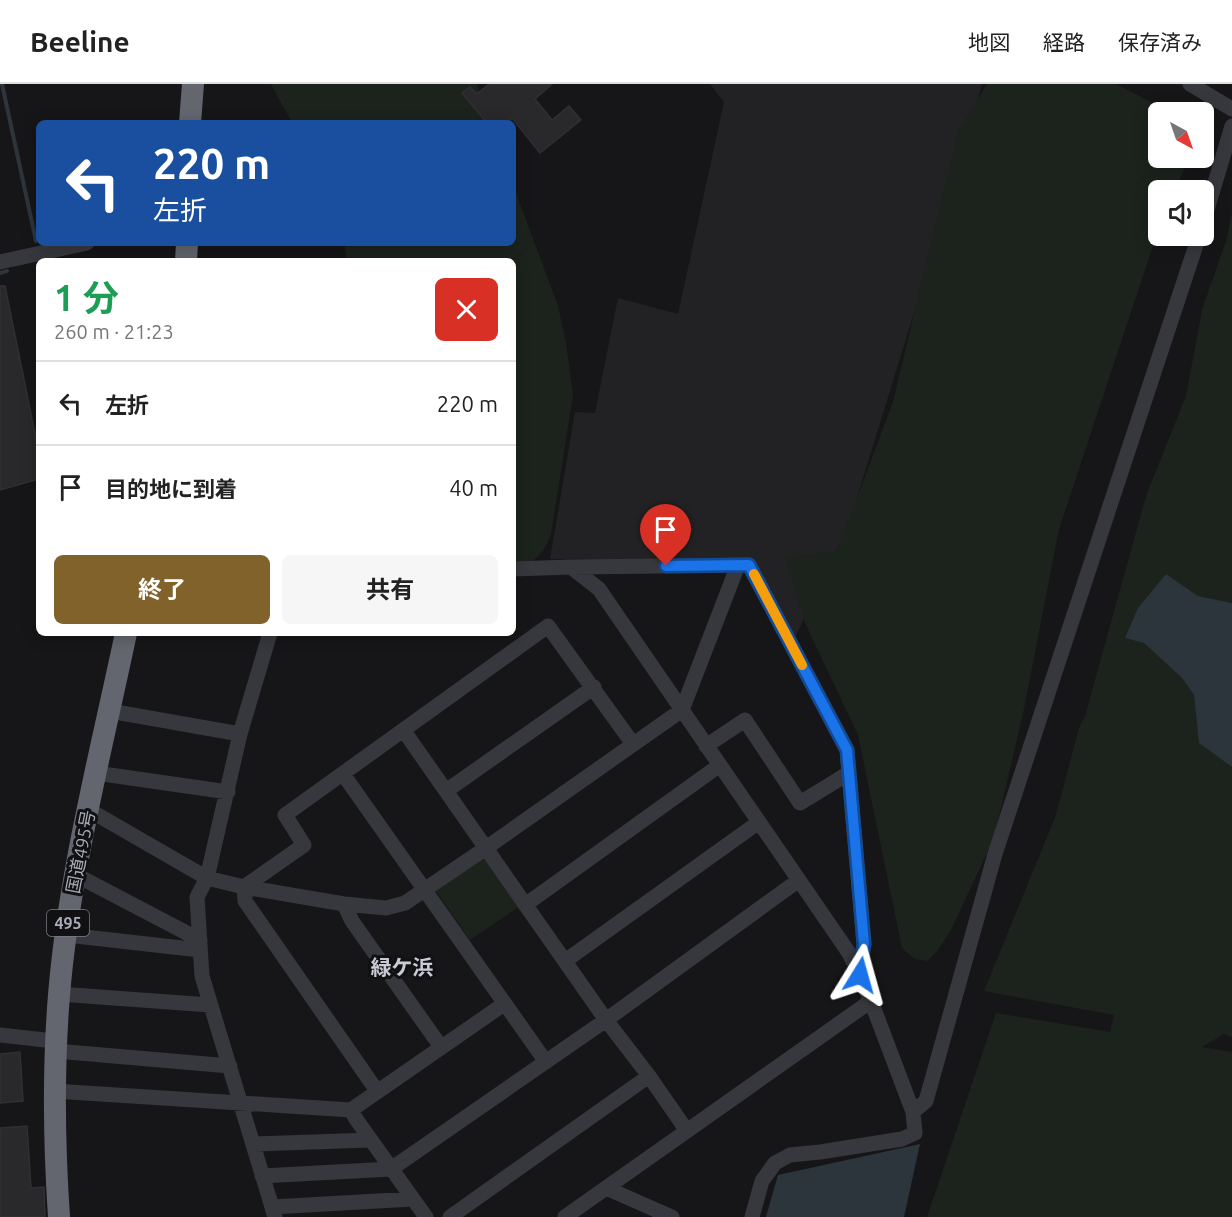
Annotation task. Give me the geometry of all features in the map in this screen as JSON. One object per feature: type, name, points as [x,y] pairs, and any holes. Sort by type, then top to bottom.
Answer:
[{"type":"highway","points":[[190,120],[193,84]]},
{"type":"highway","name":"国道495号","points":[[59,1217],[50,1046],[76,874],[125,636]]},
{"type":"street","points":[[1190,84],[1232,109]]},
{"type":"street","points":[[1214,187],[1232,126]]},
{"type":"street","points":[[0,262],[73,246]]},
{"type":"street","points":[[913,1112],[926,1101],[995,854],[1196,246]]},
{"type":"street","points":[[88,810],[207,878],[244,887],[344,904],[386,908],[405,903],[682,710],[738,565]]},
{"type":"street","points":[[516,569],[749,565],[847,750],[864,944],[860,975]]},
{"type":"street","points":[[571,567],[599,588],[849,953],[871,1001],[913,1112],[915,1133],[902,1139],[790,1155],[775,1163],[762,1181],[752,1217]]},
{"type":"street","points":[[244,887],[304,845],[285,815],[548,626],[633,744]]},
{"type":"street","points":[[269,636],[240,734],[207,878],[197,897],[202,976],[274,1212],[413,1199]]},
{"type":"street","points":[[446,791],[594,687]]},
{"type":"street","points":[[110,711],[240,734]]},
{"type":"street","points":[[706,746],[745,720],[800,803],[849,772]]},
{"type":"street","points":[[404,731],[606,1020],[687,1131]]},
{"type":"street","points":[[525,905],[720,765]]},
{"type":"street","points":[[96,773],[228,792]]},
{"type":"street","points":[[343,774],[546,1062]]},
{"type":"street","points":[[565,961],[759,822]]},
{"type":"street","points":[[76,874],[200,945]]},
{"type":"street","points":[[262,1176],[391,1169],[606,1020],[799,880]]},
{"type":"street","points":[[244,887],[245,901],[377,1091]]},
{"type":"street","points":[[344,904],[352,921],[441,1047]]},
{"type":"street","points":[[67,935],[200,945]]},
{"type":"street","points":[[59,994],[210,1005]]},
{"type":"street","points":[[565,1217],[871,1001]]},
{"type":"street","points":[[54,1091],[351,1110],[504,1004]]},
{"type":"street","points":[[0,1035],[50,1046],[230,1066]]},
{"type":"street","points":[[450,1217],[649,1076]]},
{"type":"street","points":[[351,1110],[426,1217]]},
{"type":"street","points":[[254,1144],[371,1140]]},
{"type":"street","points":[[606,1188],[672,1217]]},
{"type":"shaded area","points":[[271,84],[477,84],[490,120],[290,120]]},
{"type":"shaded area","points":[[710,84],[982,84],[968,138],[848,527],[791,646],[753,561],[550,559],[575,412],[595,413],[618,298],[678,314],[724,102]]},
{"type":"shaded area","points":[[987,84],[1116,84],[1151,102],[1148,102],[1148,168],[1185,168],[1179,180],[1148,180],[1148,246],[1153,246],[1059,529],[1024,709],[994,838],[951,930],[938,950],[927,961],[915,959],[902,948],[858,735],[805,623],[784,557],[837,551],[893,402],[957,133]]},
{"type":"shaded area","points":[[516,193],[558,306],[573,395],[551,534],[545,548],[526,566],[516,571],[516,258],[346,258],[344,246],[516,246]]},
{"type":"shaded area","points":[[1232,213],[1232,603],[1198,596],[1166,574],[1125,638],[1144,643],[1182,678],[1194,695],[1199,743],[1232,767],[1232,1037],[1224,1034],[1202,1047],[1232,1052],[1232,1217],[927,1217],[996,1013],[1110,1032],[1114,1015],[984,991],[1056,815],[1146,496],[1186,396],[1202,310],[1226,241]]},
{"type":"shaded area","points":[[1166,574],[1198,596],[1232,603],[1232,767],[1199,743],[1194,695],[1182,678],[1144,643],[1125,638],[1138,608]]},
{"type":"shaded area","points":[[485,856],[520,906],[470,940],[436,891]]},
{"type":"shaded area","points":[[920,1144],[904,1217],[766,1217],[778,1175]]},
{"type":"building","points":[[489,84],[552,84],[535,99],[552,120],[569,106],[581,120],[540,153],[516,120],[512,118],[510,120],[484,120],[462,93],[470,87],[477,94]]},
{"type":"building","points":[[0,286],[5,286],[36,438],[36,480],[0,490]]},
{"type":"building","points":[[20,1052],[23,1101],[0,1103],[0,1054]]},
{"type":"building","points":[[27,1126],[31,1188],[44,1187],[45,1217],[0,1217],[0,1128]]},
{"type":"waterway","points":[[2,84],[36,241]]},
{"type":"waterway","points":[[0,273],[7,271]]},
{"type":"slow traffic","points":[[754,574],[802,665]]},
{"type":"district","name":"緑ケ浜","points":[[402,968]]},
{"type":"route","points":[[666,566],[749,565],[847,750],[864,944],[860,975]]}]
